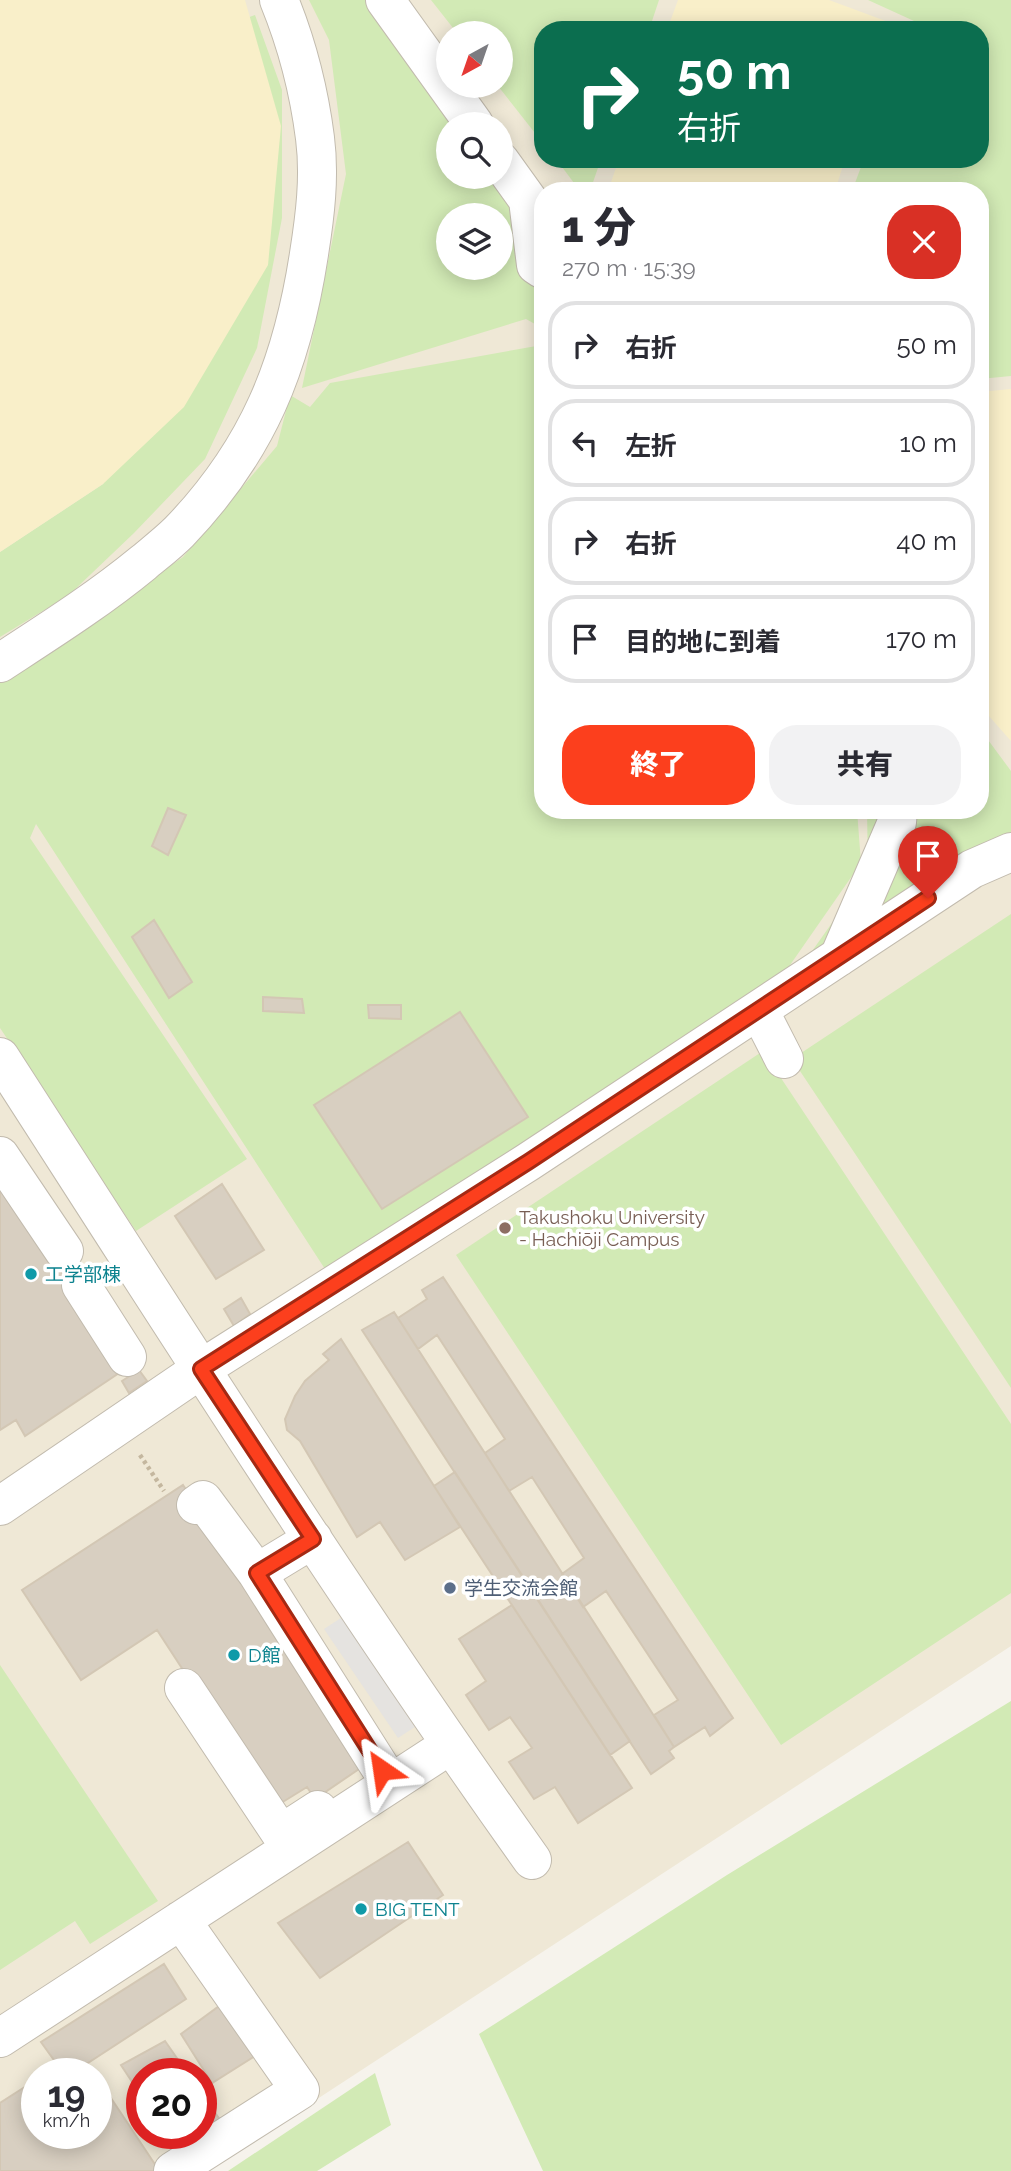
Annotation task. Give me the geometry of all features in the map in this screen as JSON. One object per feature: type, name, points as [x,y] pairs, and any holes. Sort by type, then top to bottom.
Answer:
[{"type":"lane","points":[[0,663],[107,592],[177,534],[225,481],[260,423],[297,322],[316,206],[315,140],[304,78],[279,0]]},
{"type":"lane","points":[[384,0],[465,112]]},
{"type":"lane","points":[[513,179],[528,200],[534,249]]},
{"type":"lane","points":[[839,957],[897,819]]},
{"type":"lane","points":[[0,1506],[201,1369],[528,1162],[972,869],[1011,852]]},
{"type":"lane","points":[[759,1010],[785,1059]]},
{"type":"lane","points":[[0,1057],[313,1539],[450,1745],[532,1860]]},
{"type":"lane","points":[[0,1156],[64,1251]]},
{"type":"lane","points":[[81,1285],[127,1357]]},
{"type":"lane","points":[[181,1500],[203,1500],[257,1573],[386,1777]]},
{"type":"lane","points":[[257,1573],[313,1539]]},
{"type":"lane","points":[[184,1688],[281,1834],[450,1745]]},
{"type":"lane","points":[[0,2038],[181,1920],[386,1777]]},
{"type":"lane","points":[[173,2171],[300,2090],[181,1920]]},
{"type":"path","points":[[135,1446],[181,1500]]},
{"type":"shaded area","name":"Takushoku University - Hachiōji Campus","points":[[0,0],[1011,0],[1011,1646],[207,2171],[0,2171]]},
{"type":"shaded area","points":[[347,1614],[421,1723],[398,1738],[324,1629]]},
{"type":"green space","points":[[309,0],[383,0],[436,81],[436,98],[447,98],[456,112],[436,112],[436,189],[513,189],[513,186],[534,198],[534,324],[526,319],[302,388],[346,174],[329,40]]},
{"type":"green space","points":[[431,0],[659,0],[652,21],[534,21],[534,132],[507,98],[513,98],[513,21],[448,21]]},
{"type":"green space","points":[[868,0],[1011,0],[1011,376],[989,378],[989,182],[855,182],[861,168],[989,168],[989,21],[914,21]]},
{"type":"green space","points":[[255,15],[282,90],[282,218],[257,348],[205,459],[134,533],[69,595],[0,637],[0,552],[103,484],[230,24]]},
{"type":"green space","points":[[563,168],[598,168],[593,182],[573,182]]},
{"type":"green space","points":[[534,346],[534,819],[858,819],[861,863],[788,968],[336,1286],[36,824],[30,838],[247,1159],[136,1231],[0,1028],[0,683],[183,557],[277,446],[290,395],[310,407],[330,383]]},
{"type":"green space","points":[[989,741],[1011,771],[1011,853],[810,954],[868,872],[867,819],[989,819]]},
{"type":"green space","points":[[1011,914],[1011,1388],[792,1059]]},
{"type":"green space","points":[[763,1051],[1011,1424],[1011,1593],[781,1745],[456,1255]]},
{"type":"green space","points":[[0,1665],[158,1901],[90,1944],[75,1921],[0,1970]]},
{"type":"green space","points":[[1011,1701],[1011,2171],[543,2171],[479,2034],[727,1875]]},
{"type":"green space","points":[[375,2073],[391,2125],[317,2171],[228,2171]]},
{"type":"sand","points":[[0,0],[245,0],[281,126],[268,265],[184,407],[103,484],[0,552]]},
{"type":"sand","points":[[678,0],[829,0],[886,21],[670,21]]},
{"type":"sand","points":[[616,168],[842,168],[838,182],[611,182]]},
{"type":"sand","points":[[1011,389],[1011,741],[989,716],[989,391]]},
{"type":"building","points":[[168,808],[186,815],[168,855],[152,846]]},
{"type":"building","points":[[154,920],[192,982],[169,998],[132,937]]},
{"type":"building","points":[[263,997],[302,999],[304,1013],[263,1011]]},
{"type":"building","points":[[368,1005],[401,1005],[401,1019],[369,1018]]},
{"type":"building","points":[[460,1012],[528,1117],[382,1209],[314,1105]]},
{"type":"building","name":"工学部棟","points":[[0,1178],[125,1369],[25,1436],[16,1420],[0,1430]]},
{"type":"building","points":[[222,1184],[264,1250],[216,1279],[175,1216]]},
{"type":"building","points":[[443,1277],[733,1718],[710,1736],[705,1727],[674,1747],[654,1715],[678,1700],[606,1591],[583,1607],[562,1574],[584,1558],[532,1477],[509,1491],[485,1453],[505,1439],[437,1335],[418,1349],[398,1318],[427,1299],[422,1290]]},
{"type":"building","points":[[241,1298],[250,1314],[234,1326],[224,1309]]},
{"type":"building","points":[[394,1312],[674,1747],[669,1751],[674,1758],[651,1774],[362,1330]]},
{"type":"building","points":[[341,1339],[460,1527],[405,1560],[380,1522],[357,1537],[300,1441],[287,1430],[285,1419],[295,1396],[305,1381],[329,1360],[323,1354]]},
{"type":"building","points":[[139,1370],[147,1381],[129,1393],[122,1381]]},
{"type":"building","points":[[455,1472],[630,1741],[610,1755],[434,1486]]},
{"type":"building","name":"D館","points":[[183,1485],[358,1753],[359,1769],[315,1799],[307,1787],[273,1808],[157,1630],[81,1680],[22,1590]]},
{"type":"building","points":[[512,1605],[632,1788],[578,1823],[555,1787],[534,1799],[509,1762],[532,1748],[510,1717],[489,1730],[466,1695],[486,1681],[459,1639]]},
{"type":"building","name":"BIG TENT","points":[[408,1842],[443,1895],[320,1978],[278,1923]]},
{"type":"building","points":[[164,1964],[186,1999],[96,2058],[52,2058],[41,2042]]},
{"type":"building","points":[[226,2001],[263,2051],[217,2080],[217,2058],[196,2058],[181,2034]]},
{"type":"building","points":[[165,2041],[177,2058],[134,2058]]},
{"type":"building","points":[[21,2089],[21,2149],[112,2149],[112,2100],[126,2121],[126,2149],[145,2149],[158,2169],[0,2171],[0,2103]]},
{"type":"building","points":[[217,2116],[223,2124],[217,2128]]},
{"type":"place","name":"Takushoku University - Hachiōji Campus","points":[[505,1228]]},
{"type":"place","name":"工学部棟","points":[[31,1274]]},
{"type":"place","name":"学生交流会館","points":[[450,1588]]},
{"type":"place","name":"D館","points":[[234,1655]]},
{"type":"place","name":"BIG TENT","points":[[361,1909]]},
{"type":"route","points":[[382,1770],[257,1573],[313,1539],[201,1369],[528,1162],[928,898]]}]
